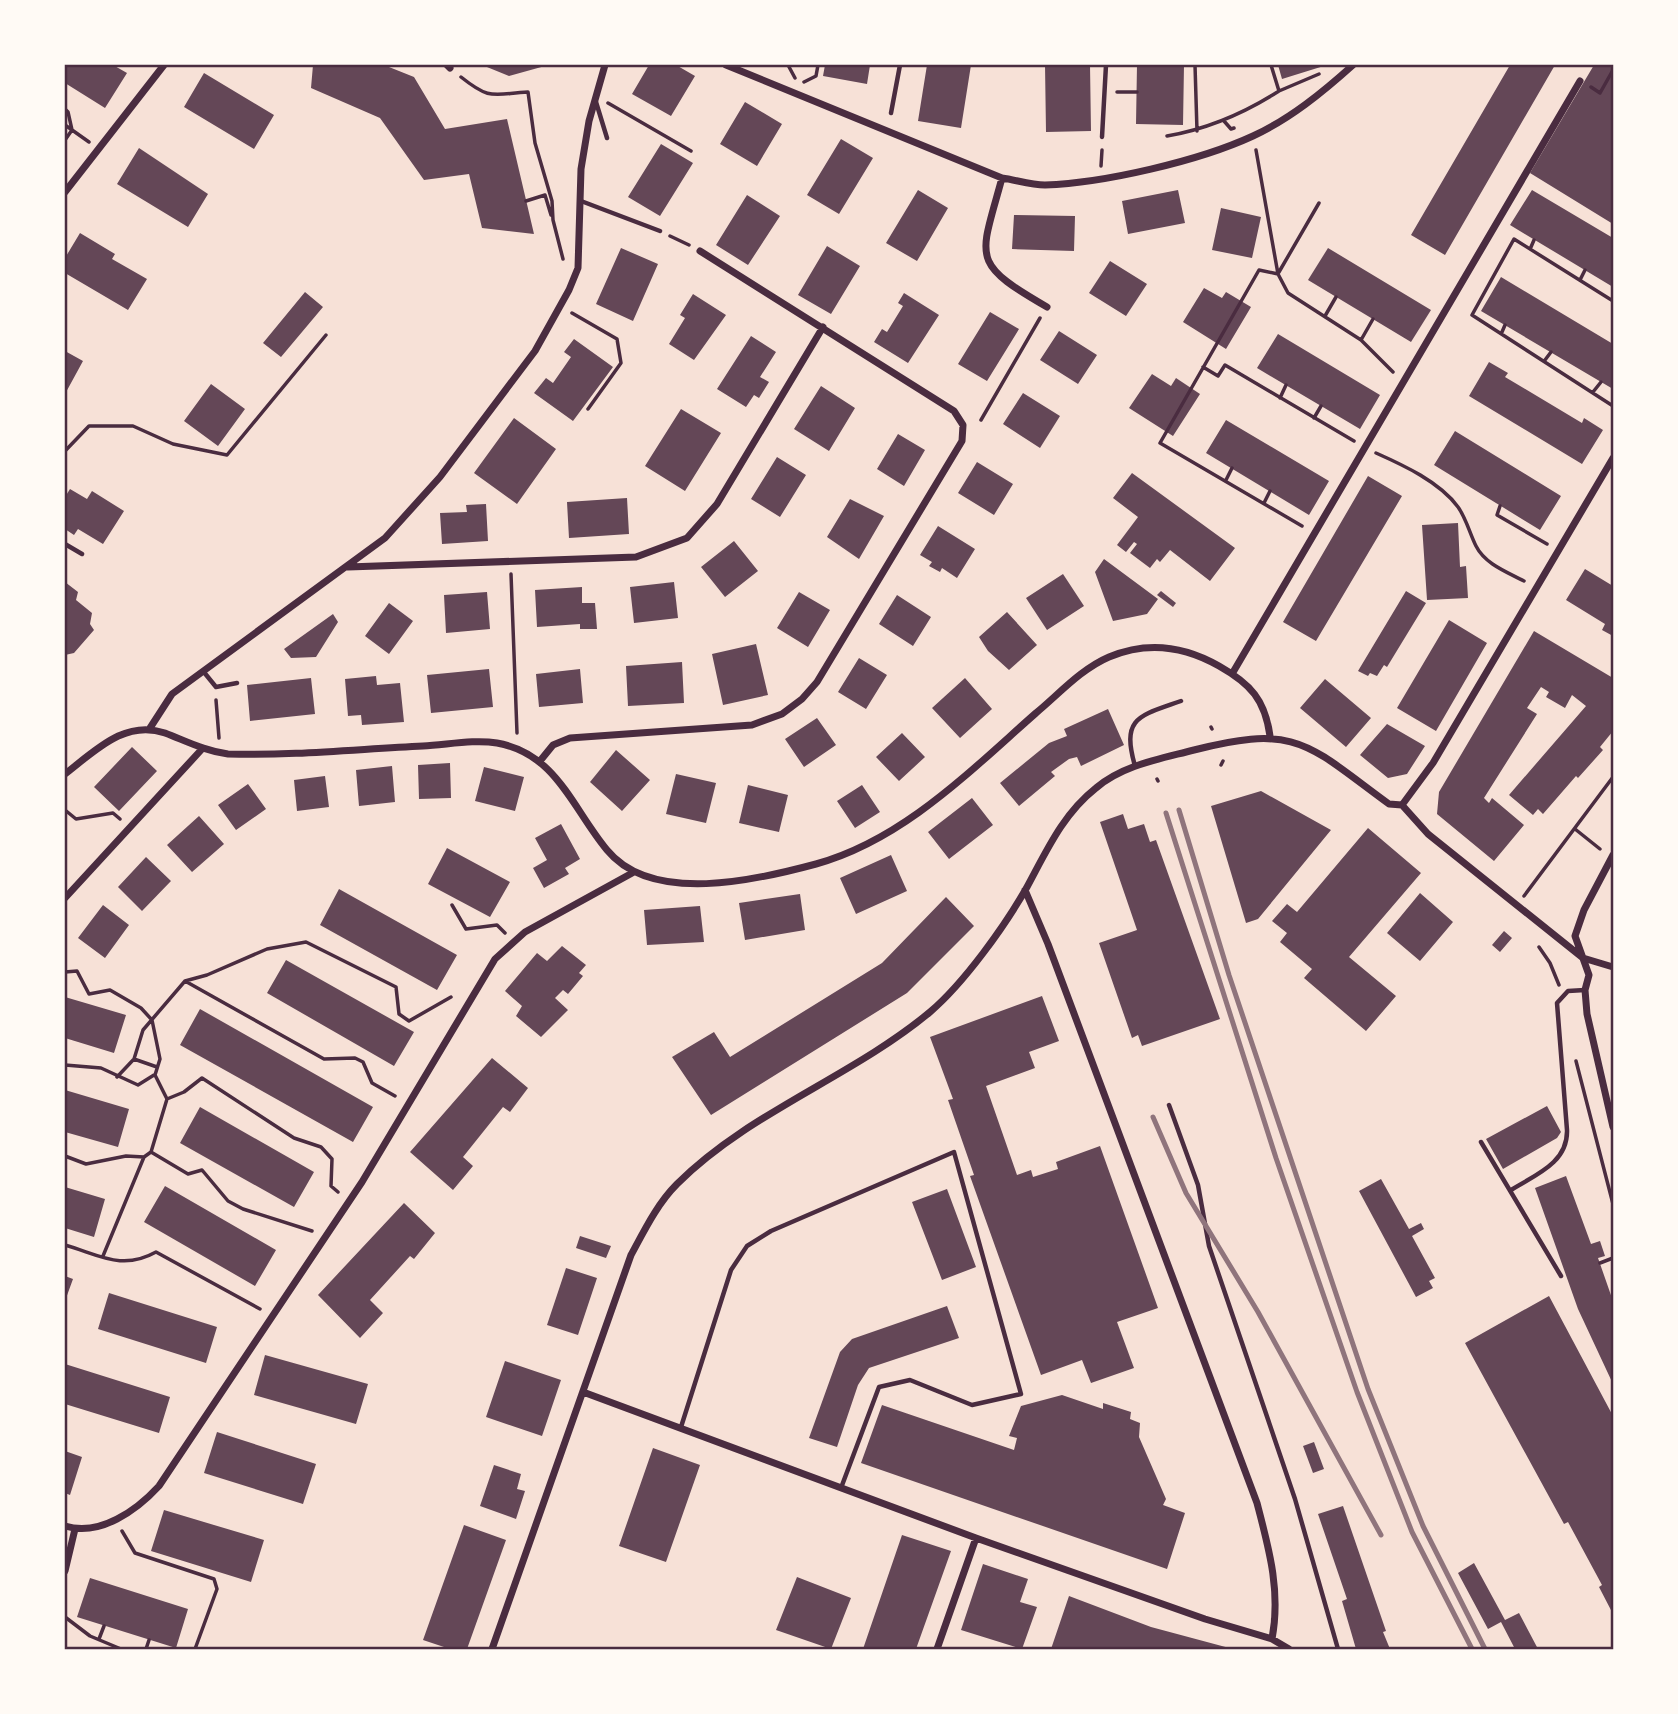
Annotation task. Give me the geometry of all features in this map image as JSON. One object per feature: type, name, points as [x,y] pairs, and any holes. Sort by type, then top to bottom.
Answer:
[{"type":"street","points":[[65,192],[164,65]]},
{"type":"street","points":[[150,728],[172,694],[385,538],[440,477],[535,351],[578,268],[581,169],[595,99],[606,65]]},
{"type":"street","points":[[726,65],[1002,178],[1042,185],[1101,178],[1178,160],[1254,136],[1328,88],[1353,65]]},
{"type":"street","points":[[1232,674],[1580,81]]},
{"type":"street","points":[[1002,178],[987,231],[985,249],[990,267],[1001,280],[1046,307]]},
{"type":"street","points":[[540,761],[553,745],[570,738],[752,725],[782,714],[802,699],[817,682],[962,441],[963,425],[954,411],[700,251]]},
{"type":"street","points":[[348,567],[636,557],[687,538],[717,504],[823,327]]},
{"type":"street","points":[[1402,805],[1433,763],[1613,458]]},
{"type":"street","points":[[65,774],[116,736],[135,729],[150,728],[202,749],[240,754],[495,743],[540,761],[558,777],[608,852],[634,872],[689,884],[729,883],[818,864],[863,847],[948,790],[1089,668],[1109,657],[1131,650],[1171,647],[1198,655],[1232,674],[1254,692],[1263,705],[1270,737]]},
{"type":"street","points":[[492,1649],[631,1255],[655,1211],[676,1185],[738,1136],[890,1042],[931,1011],[984,950],[1025,890],[1073,808],[1097,786],[1135,766],[1246,738],[1270,737],[1309,746],[1389,804],[1402,805],[1428,834],[1583,958],[1613,967]]},
{"type":"street","points":[[65,898],[202,749]]},
{"type":"street","points":[[1613,855],[1584,910],[1575,936],[1589,975],[1585,990],[1587,1014],[1613,1126]]},
{"type":"street","points":[[65,1526],[75,1529],[127,1514],[138,1508],[159,1486],[362,1182],[495,959],[525,932],[634,872]]},
{"type":"street","points":[[1025,890],[1048,944],[1257,1503],[1275,1570],[1277,1604],[1272,1639]]},
{"type":"street","points":[[583,1392],[976,1538],[1205,1619],[1272,1639],[1289,1649]]},
{"type":"street","points":[[65,1572],[75,1529]]},
{"type":"street","points":[[937,1649],[976,1538]]},
{"type":"lane","points":[[891,113],[900,65]]},
{"type":"lane","points":[[1102,137],[1106,65]]},
{"type":"lane","points":[[595,99],[607,138]]},
{"type":"lane","points":[[580,201],[660,230]]},
{"type":"lane","points":[[65,544],[82,554]]},
{"type":"lane","points":[[203,671],[216,687],[237,683]]},
{"type":"lane","points":[[1135,766],[1128,741],[1131,729],[1148,713],[1181,701]]},
{"type":"lane","points":[[1511,1190],[1560,1158],[1567,1141],[1556,1010],[1561,996],[1568,991],[1585,990]]},
{"type":"lane","points":[[1169,1105],[1198,1185],[1209,1246],[1295,1499],[1338,1649]]},
{"type":"lane","points":[[1481,1142],[1561,1276]]},
{"type":"lane","points":[[681,1427],[731,1269],[747,1246],[771,1231],[954,1152],[1021,1394],[972,1405],[910,1380],[879,1387],[841,1488]]},
{"type":"path","points":[[799,84],[816,76],[818,65]]},
{"type":"path","points":[[1195,65],[1197,131]]},
{"type":"path","points":[[1271,65],[1279,91]]},
{"type":"path","points":[[448,66],[480,93],[491,96],[528,92],[539,160],[552,201],[553,220]]},
{"type":"path","points":[[1167,136],[1197,131],[1252,109],[1279,91],[1328,70]]},
{"type":"path","points":[[1580,81],[1600,93],[1613,70]]},
{"type":"path","points":[[1104,92],[1137,92]]},
{"type":"path","points":[[595,99],[610,103],[691,151]]},
{"type":"path","points":[[65,109],[72,130],[65,141]]},
{"type":"path","points":[[65,125],[99,148]]},
{"type":"path","points":[[1101,178],[1102,137]]},
{"type":"path","points":[[1256,151],[1278,274],[1288,293],[1361,340],[1402,381]]},
{"type":"path","points":[[526,201],[545,195],[566,264]]},
{"type":"path","points":[[1278,274],[1319,203]]},
{"type":"path","points":[[660,230],[700,251]]},
{"type":"path","points":[[1613,302],[1531,247],[1514,239],[1472,315],[1613,406]]},
{"type":"path","points":[[1531,247],[1534,240]]},
{"type":"path","points":[[1278,274],[1259,270],[1160,443],[1313,533]]},
{"type":"path","points":[[1580,280],[1585,270]]},
{"type":"path","points":[[1325,316],[1336,297]]},
{"type":"path","points":[[560,306],[617,339],[621,363],[588,409]]},
{"type":"path","points":[[981,420],[1046,307]]},
{"type":"path","points":[[1361,340],[1373,319]]},
{"type":"path","points":[[1502,332],[1505,325]]},
{"type":"path","points":[[65,451],[89,426],[133,426],[173,444],[227,455],[326,335]]},
{"type":"path","points":[[1545,360],[1551,352]]},
{"type":"path","points":[[1203,367],[1218,376],[1225,365],[1364,447],[1401,465],[1441,491],[1457,506],[1478,550],[1492,564],[1536,587]]},
{"type":"path","points":[[1593,392],[1601,382]]},
{"type":"path","points":[[1280,398],[1286,385]]},
{"type":"path","points":[[1314,418],[1321,406]]},
{"type":"path","points":[[1226,480],[1232,468]]},
{"type":"path","points":[[1264,503],[1270,491]]},
{"type":"path","points":[[1500,506],[1497,515],[1558,550]]},
{"type":"path","points":[[511,581],[517,733]]},
{"type":"path","points":[[216,687],[219,738]]},
{"type":"path","points":[[1517,905],[1613,777]]},
{"type":"path","points":[[65,810],[76,819],[113,813],[129,826]]},
{"type":"path","points":[[1574,829],[1602,850]]},
{"type":"path","points":[[452,905],[466,929],[498,925],[514,942]]},
{"type":"path","points":[[117,1077],[134,1059],[143,1030],[185,981],[207,975],[267,949],[306,942],[330,957],[396,987],[400,1014],[410,1021],[451,998]]},
{"type":"path","points":[[1539,947],[1550,963],[1561,996]]},
{"type":"path","points":[[65,972],[77,971],[89,994],[110,990],[141,1008],[152,1020],[160,1059],[155,1075],[167,1100],[151,1152],[144,1157],[103,1256]]},
{"type":"path","points":[[185,981],[324,1059],[355,1058],[363,1062],[372,1083],[395,1096]]},
{"type":"path","points":[[1574,1053],[1613,1204]]},
{"type":"path","points":[[134,1059],[157,1067]]},
{"type":"path","points":[[65,1065],[101,1068],[138,1085],[155,1075]]},
{"type":"path","points":[[167,1100],[184,1092],[201,1078],[294,1138],[321,1147],[332,1159],[331,1186],[335,1190]]},
{"type":"path","points":[[151,1152],[188,1174],[202,1170],[216,1190],[243,1209],[313,1231]]},
{"type":"path","points":[[65,1156],[86,1164],[126,1156],[144,1157]]},
{"type":"path","points":[[65,1245],[121,1264],[139,1262],[156,1252],[262,1310]]},
{"type":"path","points":[[1600,1263],[1613,1258]]},
{"type":"path","points":[[121,1529],[135,1553],[214,1579],[217,1589],[195,1649]]},
{"type":"path","points":[[65,1617],[99,1639],[121,1649]]},
{"type":"path","points":[[99,1639],[104,1626]]},
{"type":"path","points":[[146,1649],[149,1640]]},
{"type":"building","points":[[65,65],[113,65],[127,73],[105,108],[65,83]]},
{"type":"building","points":[[313,65],[384,65],[414,77],[445,129],[507,119],[534,234],[482,228],[469,174],[424,180],[380,118],[311,88]]},
{"type":"building","points":[[482,65],[545,65],[545,66],[509,76]]},
{"type":"building","points":[[649,65],[676,65],[695,76],[671,116],[632,94]]},
{"type":"building","points":[[825,65],[870,65],[867,84],[823,76]]},
{"type":"building","points":[[927,65],[971,65],[961,128],[918,121]]},
{"type":"building","points":[[1045,65],[1090,65],[1091,131],[1046,132]]},
{"type":"building","points":[[1137,65],[1184,65],[1183,125],[1136,124]]},
{"type":"building","points":[[1278,65],[1327,65],[1282,79]]},
{"type":"building","points":[[1510,65],[1555,65],[1445,255],[1411,235]]},
{"type":"building","points":[[1594,65],[1613,65],[1613,224],[1530,173]]},
{"type":"building","points":[[204,73],[274,115],[254,149],[184,107]]},
{"type":"building","points":[[745,102],[782,124],[757,166],[720,144]]},
{"type":"building","points":[[841,139],[873,158],[839,214],[807,195]]},
{"type":"building","points":[[661,144],[693,163],[660,216],[628,197]]},
{"type":"building","points":[[139,148],[208,194],[188,227],[117,184]]},
{"type":"building","points":[[918,190],[948,208],[917,261],[886,243]]},
{"type":"building","points":[[1178,190],[1185,223],[1128,234],[1122,201]]},
{"type":"building","points":[[1532,190],[1613,238],[1613,287],[1510,225]]},
{"type":"building","points":[[747,195],[780,216],[748,265],[716,245]]},
{"type":"building","points":[[1221,208],[1261,217],[1252,258],[1212,250]]},
{"type":"building","points":[[1014,215],[1075,216],[1074,251],[1012,249]]},
{"type":"building","points":[[80,233],[115,254],[112,259],[147,279],[128,310],[65,273],[65,258]]},
{"type":"building","points":[[827,246],[860,266],[831,314],[798,295]]},
{"type":"building","points":[[621,248],[658,264],[633,321],[596,304]]},
{"type":"building","points":[[1328,248],[1431,310],[1411,342],[1308,280]]},
{"type":"building","points":[[1110,261],[1147,284],[1126,316],[1089,293]]},
{"type":"building","points":[[1501,277],[1613,344],[1613,389],[1481,311]]},
{"type":"building","points":[[1204,288],[1222,298],[1226,292],[1251,307],[1226,349],[1183,322]]},
{"type":"building","points":[[305,292],[323,307],[281,357],[263,343]]},
{"type":"building","points":[[904,293],[939,315],[908,363],[874,342],[882,329],[887,332],[903,306],[898,303]]},
{"type":"building","points":[[693,294],[726,315],[694,360],[669,344],[685,318],[680,315]]},
{"type":"building","points":[[990,312],[1019,329],[987,381],[958,364]]},
{"type":"building","points":[[1059,331],[1097,355],[1078,384],[1040,360]]},
{"type":"building","points":[[1278,334],[1380,395],[1360,429],[1257,368]]},
{"type":"building","points":[[751,336],[776,352],[760,377],[769,382],[759,398],[754,395],[746,407],[717,389]]},
{"type":"building","points":[[574,339],[613,367],[573,421],[534,393],[546,378],[553,383],[571,357],[564,352]]},
{"type":"building","points":[[65,351],[83,361],[65,394]]},
{"type":"building","points":[[1489,362],[1508,373],[1505,377],[1582,423],[1584,418],[1603,430],[1582,464],[1469,396]]},
{"type":"building","points":[[1152,374],[1171,386],[1176,378],[1200,394],[1173,436],[1129,408]]},
{"type":"building","points":[[211,384],[245,409],[218,446],[184,421]]},
{"type":"building","points":[[821,386],[855,408],[829,451],[794,429]]},
{"type":"building","points":[[1023,393],[1060,416],[1040,448],[1003,424]]},
{"type":"building","points":[[681,409],[721,433],[685,491],[645,466]]},
{"type":"building","points":[[514,418],[556,449],[517,504],[474,473]]},
{"type":"building","points":[[1226,420],[1329,481],[1309,515],[1206,453]]},
{"type":"building","points":[[1455,431],[1561,496],[1540,530],[1434,465]]},
{"type":"building","points":[[898,434],[925,450],[904,486],[877,469]]},
{"type":"building","points":[[777,457],[806,475],[780,517],[751,499]]},
{"type":"building","points":[[977,462],[1013,484],[994,515],[958,493]]},
{"type":"building","points":[[1132,473],[1235,548],[1210,581],[1170,550],[1160,562],[1157,559],[1150,568],[1130,553],[1137,544],[1134,542],[1126,552],[1117,545],[1138,517],[1113,498]]},
{"type":"building","points":[[1368,476],[1402,496],[1316,641],[1283,622]]},
{"type":"building","points":[[70,489],[87,499],[92,491],[124,511],[103,544],[78,529],[74,535],[65,529],[65,497]]},
{"type":"building","points":[[627,498],[629,534],[569,538],[567,502]]},
{"type":"building","points":[[850,499],[884,516],[859,559],[827,537]]},
{"type":"building","points":[[486,504],[488,541],[442,544],[440,513],[467,512],[466,505]]},
{"type":"building","points":[[1458,523],[1460,567],[1466,566],[1468,598],[1427,600],[1422,525]]},
{"type":"building","points":[[938,526],[975,549],[957,578],[942,568],[940,572],[929,566],[932,562],[920,555]]},
{"type":"building","points":[[734,541],[758,571],[725,597],[701,567]]},
{"type":"building","points":[[1104,559],[1158,599],[1147,614],[1113,621],[1095,572]]},
{"type":"building","points":[[1585,569],[1613,586],[1613,636],[1602,630],[1605,624],[1566,600]]},
{"type":"building","points":[[1063,574],[1084,606],[1047,630],[1026,598]]},
{"type":"building","points":[[65,582],[78,592],[76,600],[92,613],[90,624],[94,630],[74,653],[65,655]]},
{"type":"building","points":[[674,582],[678,618],[634,623],[630,587]]},
{"type":"building","points":[[582,587],[582,603],[595,603],[597,629],[580,629],[580,624],[537,627],[535,590]]},
{"type":"building","points":[[1161,591],[1176,603],[1173,607],[1157,595]]},
{"type":"building","points":[[1406,591],[1426,603],[1387,667],[1384,665],[1377,676],[1370,673],[1368,676],[1358,671]]},
{"type":"building","points":[[487,592],[490,629],[446,633],[444,595]]},
{"type":"building","points":[[799,592],[830,610],[808,647],[777,628]]},
{"type":"building","points":[[897,595],[931,617],[913,646],[879,624]]},
{"type":"building","points":[[389,603],[413,621],[389,654],[365,636]]},
{"type":"building","points":[[1007,612],[1037,645],[1009,670],[988,651],[979,637]]},
{"type":"building","points":[[333,614],[338,622],[316,657],[291,658],[284,649]]},
{"type":"building","points":[[1449,620],[1487,643],[1436,731],[1397,708]]},
{"type":"building","points":[[1534,631],[1613,678],[1613,731],[1600,747],[1603,750],[1578,778],[1576,776],[1543,814],[1538,809],[1533,815],[1509,795],[1586,706],[1572,695],[1565,708],[1546,697],[1549,692],[1541,687],[1527,708],[1537,714],[1484,798],[1489,803],[1492,798],[1524,825],[1494,861],[1437,814],[1439,792]]},
{"type":"building","points":[[756,644],[768,695],[723,705],[712,654]]},
{"type":"building","points":[[859,658],[887,675],[866,709],[838,692]]},
{"type":"building","points":[[682,662],[684,703],[628,706],[626,666]]},
{"type":"building","points":[[489,669],[493,707],[431,713],[427,675]]},
{"type":"building","points":[[580,669],[583,703],[539,707],[536,674]]},
{"type":"building","points":[[376,676],[377,685],[400,683],[404,722],[362,725],[361,715],[348,716],[345,679]]},
{"type":"building","points":[[311,678],[315,714],[250,721],[247,685]]},
{"type":"building","points":[[965,678],[992,709],[960,738],[932,708]]},
{"type":"building","points":[[1325,679],[1371,718],[1346,747],[1300,708]]},
{"type":"building","points":[[1108,709],[1124,745],[1081,766],[1077,757],[1069,759],[1051,772],[1055,776],[1019,806],[1000,783],[1049,743],[1067,736],[1064,729]]},
{"type":"building","points":[[817,718],[836,745],[804,767],[785,739]]},
{"type":"building","points":[[1387,724],[1425,746],[1407,774],[1388,778],[1360,755]]},
{"type":"building","points":[[902,733],[925,757],[899,781],[876,757]]},
{"type":"building","points":[[132,747],[157,771],[119,811],[94,787]]},
{"type":"building","points":[[616,750],[650,780],[622,811],[590,782]]},
{"type":"building","points":[[450,763],[451,798],[419,799],[418,765]]},
{"type":"building","points":[[392,766],[395,802],[359,806],[356,770]]},
{"type":"building","points":[[484,767],[524,777],[515,811],[475,801]]},
{"type":"building","points":[[676,774],[716,783],[706,823],[666,814]]},
{"type":"building","points":[[325,776],[329,807],[297,811],[294,780]]},
{"type":"building","points":[[248,784],[266,809],[236,830],[218,805]]},
{"type":"building","points":[[748,785],[788,795],[779,832],[739,823]]},
{"type":"building","points":[[862,785],[880,812],[855,828],[837,801]]},
{"type":"building","points":[[1261,791],[1331,830],[1258,919],[1246,923],[1211,806]]},
{"type":"building","points":[[972,798],[993,825],[949,859],[928,832]]},
{"type":"building","points":[[1123,814],[1128,829],[1144,824],[1150,842],[1156,840],[1220,1019],[1142,1046],[1138,1035],[1132,1038],[1099,943],[1137,930],[1100,822]]},
{"type":"building","points":[[199,816],[224,844],[192,872],[167,845]]},
{"type":"building","points":[[561,824],[580,859],[565,868],[569,874],[544,888],[533,868],[547,860],[535,838]]},
{"type":"building","points":[[1368,828],[1421,873],[1349,957],[1396,996],[1366,1031],[1304,978],[1312,969],[1280,942],[1287,933],[1272,921],[1287,904],[1297,912]]},
{"type":"building","points":[[447,848],[510,882],[490,917],[428,884]]},
{"type":"building","points":[[891,855],[907,891],[856,914],[840,878]]},
{"type":"building","points":[[146,857],[171,881],[142,911],[118,887]]},
{"type":"building","points":[[339,889],[457,955],[437,990],[320,925]]},
{"type":"building","points":[[1420,893],[1453,922],[1420,961],[1387,933]]},
{"type":"building","points":[[800,894],[805,930],[745,940],[739,903]]},
{"type":"building","points":[[946,897],[974,926],[907,993],[711,1115],[672,1057],[714,1032],[730,1057],[882,963]]},
{"type":"building","points":[[103,905],[129,925],[105,958],[78,938]]},
{"type":"building","points":[[700,906],[704,942],[647,945],[644,910]]},
{"type":"building","points":[[1504,931],[1512,938],[1500,952],[1492,945]]},
{"type":"building","points":[[562,946],[586,965],[579,973],[583,976],[568,994],[563,990],[555,998],[568,1010],[541,1037],[516,1016],[522,1006],[505,991],[537,953],[547,961]]},
{"type":"building","points":[[286,960],[414,1032],[394,1066],[267,993]]},
{"type":"building","points":[[1042,996],[1059,1041],[1029,1052],[1035,1068],[986,1086],[1017,1175],[1031,1170],[1033,1177],[1058,1169],[1056,1162],[1100,1146],[1158,1308],[1117,1322],[1134,1368],[1091,1383],[1082,1360],[1041,1375],[970,1176],[974,1175],[948,1100],[953,1099],[930,1037]]},
{"type":"building","points":[[65,997],[126,1015],[114,1053],[65,1038]]},
{"type":"building","points":[[200,1009],[373,1107],[353,1142],[180,1045]]},
{"type":"building","points":[[492,1058],[528,1088],[510,1112],[503,1107],[463,1157],[473,1166],[453,1190],[410,1152]]},
{"type":"building","points":[[65,1090],[129,1109],[118,1147],[65,1132]]},
{"type":"building","points":[[1547,1106],[1561,1132],[1557,1138],[1503,1169],[1486,1139]]},
{"type":"building","points":[[200,1107],[314,1172],[294,1207],[180,1143]]},
{"type":"building","points":[[1566,1176],[1591,1244],[1600,1241],[1605,1256],[1598,1258],[1613,1301],[1613,1384],[1578,1309],[1535,1188]]},
{"type":"building","points":[[1381,1179],[1409,1229],[1421,1223],[1424,1229],[1412,1236],[1435,1278],[1429,1281],[1433,1288],[1416,1297],[1359,1191]]},
{"type":"building","points":[[165,1186],[276,1250],[255,1286],[144,1222]]},
{"type":"building","points":[[65,1187],[105,1199],[94,1237],[65,1228]]},
{"type":"building","points":[[947,1189],[976,1267],[942,1280],[912,1202]]},
{"type":"building","points":[[404,1203],[435,1233],[414,1259],[410,1256],[370,1300],[383,1313],[360,1338],[318,1295]]},
{"type":"building","points":[[580,1236],[611,1246],[606,1258],[576,1248]]},
{"type":"building","points":[[566,1268],[597,1278],[578,1335],[547,1325]]},
{"type":"building","points":[[65,1276],[73,1279],[65,1301]]},
{"type":"building","points":[[109,1293],[217,1327],[206,1363],[98,1329]]},
{"type":"building","points":[[1549,1296],[1613,1416],[1613,1614],[1599,1587],[1602,1585],[1568,1522],[1564,1524],[1465,1343]]},
{"type":"building","points":[[947,1306],[959,1338],[869,1368],[858,1385],[837,1447],[809,1438],[840,1352],[852,1339]]},
{"type":"building","points":[[265,1355],[368,1384],[356,1424],[254,1395]]},
{"type":"building","points":[[505,1361],[561,1380],[542,1436],[486,1417]]},
{"type":"building","points":[[65,1364],[170,1397],[159,1433],[65,1404]]},
{"type":"building","points":[[1062,1395],[1103,1409],[1103,1403],[1131,1412],[1130,1419],[1140,1423],[1139,1437],[1166,1499],[1163,1505],[1185,1513],[1167,1569],[861,1463],[882,1405],[1014,1450],[1017,1438],[1009,1436],[1021,1406]]},
{"type":"building","points":[[217,1432],[316,1464],[303,1504],[204,1473]]},
{"type":"building","points":[[1314,1442],[1324,1469],[1313,1473],[1303,1446]]},
{"type":"building","points":[[653,1448],[700,1465],[666,1562],[619,1546]]},
{"type":"building","points":[[65,1451],[82,1457],[70,1495],[65,1493]]},
{"type":"building","points":[[494,1465],[521,1474],[517,1489],[525,1491],[516,1519],[480,1506]]},
{"type":"building","points":[[1343,1506],[1390,1649],[1356,1649],[1342,1601],[1347,1599],[1318,1514]]},
{"type":"building","points":[[164,1510],[264,1540],[251,1582],[151,1551]]},
{"type":"building","points":[[464,1525],[506,1540],[467,1649],[450,1649],[423,1640]]},
{"type":"building","points":[[902,1535],[951,1551],[916,1649],[863,1649]]},
{"type":"building","points":[[1474,1563],[1505,1620],[1519,1613],[1538,1649],[1515,1649],[1501,1622],[1488,1629],[1458,1573]]},
{"type":"building","points":[[983,1564],[1028,1579],[1020,1602],[1037,1607],[1022,1649],[961,1630]]},
{"type":"building","points":[[797,1577],[851,1598],[831,1649],[776,1630]]},
{"type":"building","points":[[90,1578],[188,1609],[176,1648],[77,1617]]},
{"type":"building","points":[[1069,1596],[1151,1627],[1233,1649],[1051,1649]]},
{"type":"railway","points":[[1179,810],[1229,975],[1368,1389],[1423,1526],[1485,1649]]},
{"type":"railway","points":[[1166,813],[1276,1158],[1357,1392],[1412,1532],[1472,1649]]},
{"type":"railway","points":[[1153,1117],[1186,1193],[1258,1312],[1381,1535]]}]
